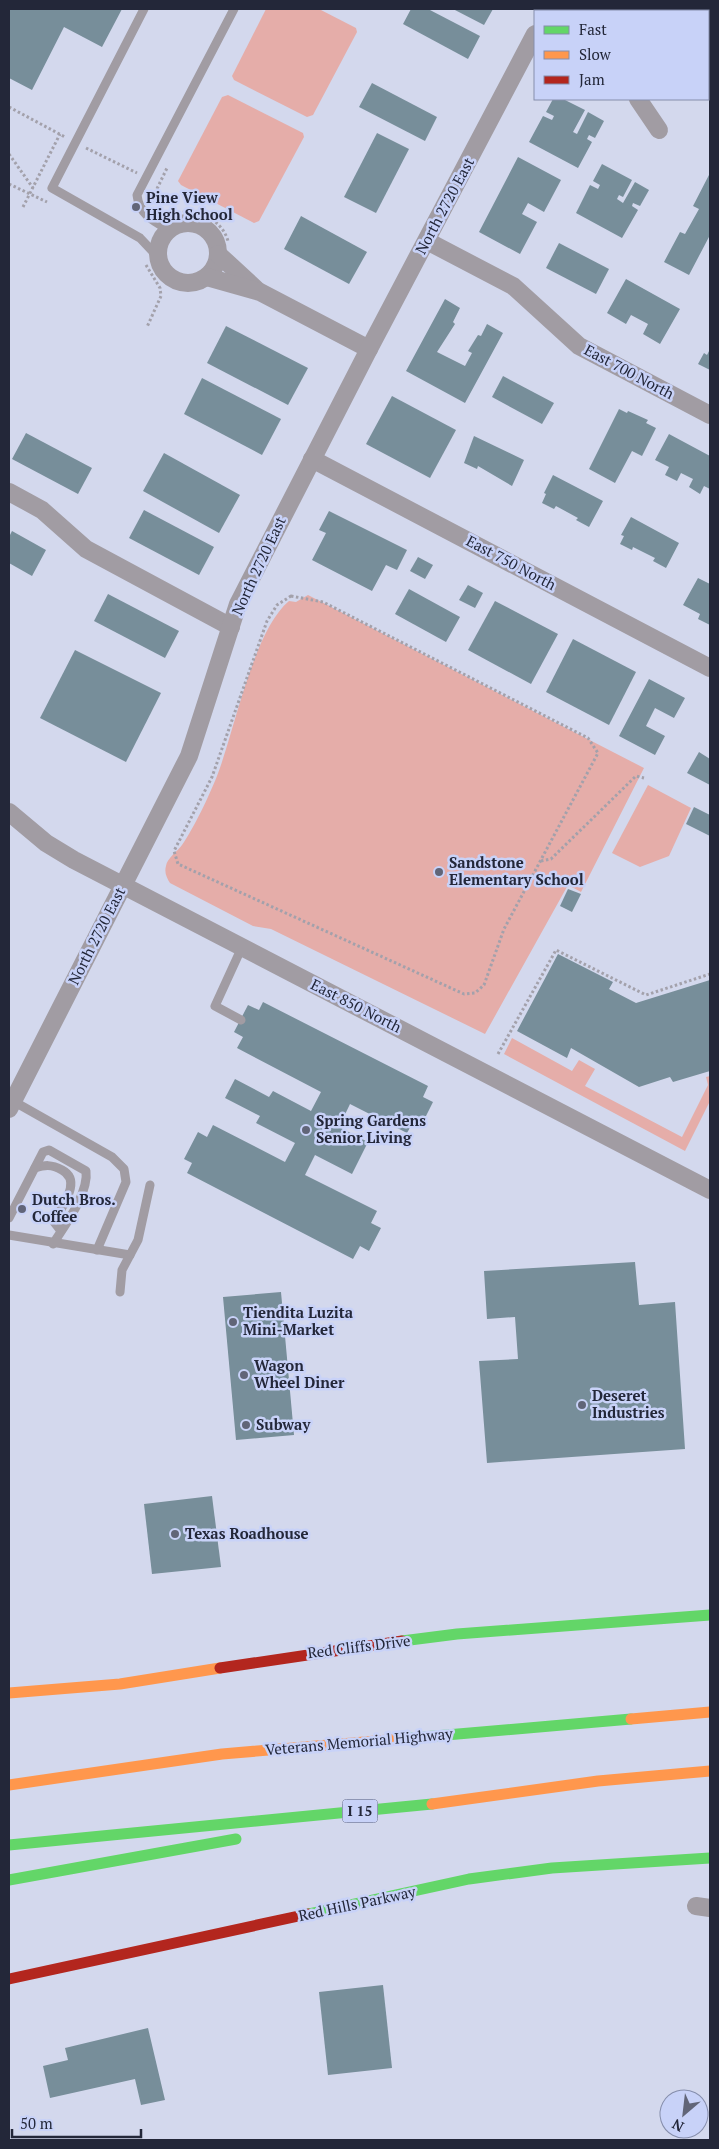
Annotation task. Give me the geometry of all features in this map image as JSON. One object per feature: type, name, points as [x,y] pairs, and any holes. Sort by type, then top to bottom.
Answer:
[{"type":"main road","name":"Red Cliffs Drive","points":[[9,1694],[120,1684],[311,1652],[457,1634],[710,1615]]},
{"type":"main road","name":"Veterans Memorial Highway","points":[[9,1785],[222,1754],[710,1712]]},
{"type":"main road","points":[[28,1770],[222,1754]]},
{"type":"main road","name":"I 15","points":[[9,1845],[441,1803],[598,1780],[710,1771]]},
{"type":"main road","points":[[284,1831],[441,1803]]},
{"type":"main road","points":[[9,1880],[244,1838]]},
{"type":"main road","name":"Red Hills Parkway","points":[[9,1979],[469,1879],[552,1868],[710,1858]]},
{"type":"street","name":"North 2720 East","points":[[12,1096],[189,756],[238,604],[368,349],[534,39]]},
{"type":"street","points":[[639,100],[658,130]]},
{"type":"street","points":[[224,250],[206,277],[191,283],[174,280],[152,257],[162,238],[169,230],[177,225],[196,224],[212,236],[224,250],[260,292]]},
{"type":"street","name":"East 700 North","points":[[427,241],[513,286],[579,346],[710,415]]},
{"type":"street","points":[[206,277],[260,292],[368,349]]},
{"type":"street","name":"East 750 North","points":[[312,458],[710,668]]},
{"type":"street","points":[[9,492],[42,510],[86,549],[231,627]]},
{"type":"street","name":"East 850 North","points":[[9,812],[46,843],[123,885],[710,1190]]},
{"type":"lane","points":[[144,9],[52,188],[140,238],[152,257]]},
{"type":"lane","points":[[169,230],[150,219],[138,206],[137,195],[234,9]]},
{"type":"lane","points":[[241,1020],[215,1006],[242,947]]},
{"type":"lane","points":[[12,1096],[112,1156],[124,1169],[126,1182],[97,1250]]},
{"type":"lane","points":[[9,1218],[43,1152],[48,1150],[86,1171],[87,1182],[53,1244]]},
{"type":"lane","points":[[35,1168],[48,1164],[57,1167],[67,1173],[72,1181],[72,1188],[54,1222],[61,1231]]},
{"type":"lane","points":[[120,1292],[122,1270],[138,1240],[150,1185]]},
{"type":"lane","points":[[9,1235],[53,1244],[130,1255]]},
{"type":"path","points":[[23,207],[60,134]]},
{"type":"path","points":[[9,154],[33,188]]},
{"type":"path","points":[[158,209],[154,195],[172,159]]},
{"type":"path","points":[[9,184],[49,203]]},
{"type":"path","points":[[162,214],[194,212],[207,217],[217,223],[226,234],[224,250]]},
{"type":"path","points":[[147,327],[159,305],[161,296],[160,288],[149,271],[152,257]]},
{"type":"path","points":[[291,596],[323,602],[588,738],[598,753],[540,861],[504,929],[484,985],[475,993],[464,994],[178,864],[174,851],[212,777],[254,654],[267,621],[277,605],[291,596]]},
{"type":"path","points":[[540,861],[551,859],[636,776],[644,778]]},
{"type":"path","points":[[498,1054],[556,950],[646,994],[710,974]]},
{"type":"shaded area","points":[[266,9],[319,9],[356,28],[357,32],[313,115],[307,117],[234,80],[232,76]]},
{"type":"shaded area","points":[[228,95],[303,133],[304,137],[259,221],[254,223],[181,185],[178,181],[222,97]]},
{"type":"shaded area","name":"Sandstone Elementary School","points":[[308,595],[644,768],[581,892],[568,885],[485,1034],[271,929],[253,926],[170,883],[167,877],[165,871],[167,863],[170,857],[182,845],[191,830],[217,776],[246,682],[265,635],[276,615],[289,601],[296,602]]},
{"type":"shaded area","points":[[648,785],[691,808],[669,856],[640,867],[612,853]]},
{"type":"shaded area","points":[[512,1038],[572,1071],[579,1060],[595,1069],[585,1086],[682,1137],[708,1085],[706,1077],[710,1076],[710,1101],[685,1151],[504,1054]]},
{"type":"building","points":[[9,9],[122,9],[102,47],[64,27],[32,90],[9,78]]},
{"type":"building","points":[[411,9],[428,9],[480,36],[468,59],[403,24]]},
{"type":"building","points":[[453,9],[493,9],[484,25]]},
{"type":"building","points":[[603,9],[663,9],[662,10]]},
{"type":"building","points":[[709,30],[710,31],[709,80]]},
{"type":"building","points":[[372,83],[437,117],[425,141],[359,107]]},
{"type":"building","points":[[552,100],[565,100],[585,110],[573,132],[577,134],[588,112],[604,121],[595,138],[589,135],[587,139],[592,142],[578,168],[529,142],[543,116],[552,120],[554,116],[546,112]]},
{"type":"building","points":[[377,133],[409,149],[376,213],[344,197]]},
{"type":"building","points":[[518,157],[561,180],[544,212],[528,203],[522,214],[537,222],[520,254],[479,232]]},
{"type":"building","points":[[602,164],[632,180],[623,197],[619,195],[617,199],[623,203],[635,182],[649,190],[640,206],[633,203],[632,206],[638,210],[622,238],[576,213],[590,185],[598,189],[600,185],[593,181]]},
{"type":"building","points":[[710,173],[710,235],[689,275],[664,262],[680,232],[685,234],[699,209],[693,206]]},
{"type":"building","points":[[301,216],[367,252],[349,284],[284,249]]},
{"type":"building","points":[[559,243],[609,269],[596,294],[546,268]]},
{"type":"building","points":[[626,279],[680,309],[660,344],[643,334],[648,324],[631,315],[626,324],[607,313]]},
{"type":"building","points":[[445,299],[460,308],[453,322],[455,324],[437,352],[465,366],[472,353],[468,351],[478,335],[481,336],[487,324],[503,333],[465,403],[406,371]]},
{"type":"building","points":[[226,326],[308,368],[288,405],[207,363]]},
{"type":"building","points":[[710,349],[710,370],[698,364],[704,353],[707,355]]},
{"type":"building","points":[[503,376],[554,403],[542,424],[492,397]]},
{"type":"building","points":[[202,378],[281,419],[262,455],[184,414]]},
{"type":"building","points":[[392,396],[456,430],[430,478],[366,444]]},
{"type":"building","points":[[619,409],[648,420],[646,423],[656,428],[642,456],[632,451],[615,483],[589,469]]},
{"type":"building","points":[[26,433],[92,468],[78,494],[12,459]]},
{"type":"building","points":[[669,434],[710,456],[710,489],[704,486],[700,494],[689,487],[693,479],[681,473],[677,481],[665,475],[669,467],[655,460]]},
{"type":"building","points":[[474,436],[524,460],[512,486],[478,466],[477,469],[464,463]]},
{"type":"building","points":[[164,453],[240,495],[219,533],[143,491]]},
{"type":"building","points":[[553,475],[603,501],[589,527],[576,520],[578,518],[556,506],[554,509],[542,503],[546,494],[544,493]]},
{"type":"building","points":[[144,510],[214,547],[199,575],[129,538]]},
{"type":"building","points":[[329,511],[407,550],[397,570],[386,565],[372,591],[312,560],[326,533],[319,530]]},
{"type":"building","points":[[631,517],[679,543],[666,568],[653,561],[655,558],[633,547],[632,550],[620,544],[624,536],[621,535]]},
{"type":"building","points":[[12,531],[46,550],[32,576],[9,563],[9,537]]},
{"type":"building","points":[[418,557],[433,565],[425,579],[410,571]]},
{"type":"building","points":[[698,578],[710,584],[710,625],[698,619],[700,614],[683,605]]},
{"type":"building","points":[[468,585],[483,593],[475,608],[459,600]]},
{"type":"building","points":[[409,589],[460,617],[446,642],[395,614]]},
{"type":"building","points":[[108,594],[179,631],[165,658],[94,621]]},
{"type":"building","points":[[495,601],[558,634],[531,684],[468,650]]},
{"type":"building","points":[[573,639],[636,672],[609,725],[546,692]]},
{"type":"building","points":[[75,650],[161,693],[126,762],[40,718]]},
{"type":"building","points":[[649,679],[685,698],[674,718],[655,708],[646,726],[665,736],[655,755],[619,736]]},
{"type":"building","points":[[699,752],[710,759],[710,785],[687,773]]},
{"type":"building","points":[[694,807],[710,815],[710,836],[686,824]]},
{"type":"building","points":[[568,889],[581,894],[572,912],[560,906]]},
{"type":"building","points":[[558,954],[613,982],[609,989],[636,1003],[710,980],[710,1071],[673,1082],[670,1077],[639,1087],[571,1048],[567,1058],[517,1031]]},
{"type":"building","name":"Spring Gardens Senior Living","points":[[263,1002],[428,1086],[423,1097],[433,1102],[420,1128],[412,1124],[407,1133],[350,1104],[339,1127],[368,1142],[352,1174],[315,1155],[305,1175],[377,1211],[371,1223],[381,1228],[369,1251],[360,1246],[353,1259],[187,1173],[192,1163],[184,1159],[198,1132],[207,1137],[213,1125],[285,1162],[295,1143],[256,1123],[260,1116],[225,1098],[235,1079],[269,1097],[273,1091],[311,1111],[321,1092],[237,1048],[243,1037],[234,1032],[248,1005],[259,1010]]},
{"type":"building","name":"Deseret Industries","points":[[635,1262],[639,1305],[675,1302],[685,1449],[487,1463],[479,1361],[518,1359],[515,1317],[487,1319],[484,1271]]},
{"type":"building","points":[[281,1292],[294,1435],[236,1440],[223,1297]]},
{"type":"building","points":[[212,1496],[221,1567],[152,1574],[144,1504]]},
{"type":"building","points":[[383,1985],[392,2068],[328,2075],[319,1992]]},
{"type":"building","points":[[148,2028],[165,2100],[141,2105],[135,2079],[50,2098],[43,2066],[68,2060],[65,2048]]},
{"type":"traffic: fast","points":[[402,1641],[457,1634],[710,1615]]},
{"type":"traffic: fast","points":[[400,1739],[631,1719]]},
{"type":"traffic: fast","points":[[9,1845],[432,1804]]},
{"type":"traffic: fast","points":[[9,1880],[236,1839]]},
{"type":"traffic: fast","points":[[308,1914],[469,1879],[552,1868],[710,1858]]},
{"type":"traffic: slow","points":[[9,1693],[120,1684],[220,1668]]},
{"type":"traffic: slow","points":[[631,1719],[710,1712]]},
{"type":"traffic: slow","points":[[9,1785],[222,1754],[400,1739]]},
{"type":"traffic: slow","points":[[432,1804],[598,1781],[710,1771]]},
{"type":"traffic: jam","points":[[220,1668],[402,1641]]},
{"type":"traffic: jam","points":[[9,1979],[308,1914]]},
{"type":"place","name":"Pine View High School","points":[[136,207]]},
{"type":"place","name":"Sandstone Elementary School","points":[[439,872]]},
{"type":"place","name":"Spring Gardens Senior Living","points":[[306,1130]]},
{"type":"place","name":"Dutch Bros. Coffee","points":[[22,1209]]},
{"type":"place","name":"Tiendita Luzita Mini-Market","points":[[233,1322]]},
{"type":"place","name":"Wagon Wheel Diner","points":[[244,1375]]},
{"type":"place","name":"Deseret Industries","points":[[582,1405]]},
{"type":"place","name":"Subway","points":[[246,1425]]},
{"type":"place","name":"Texas Roadhouse","points":[[175,1534]]}]
